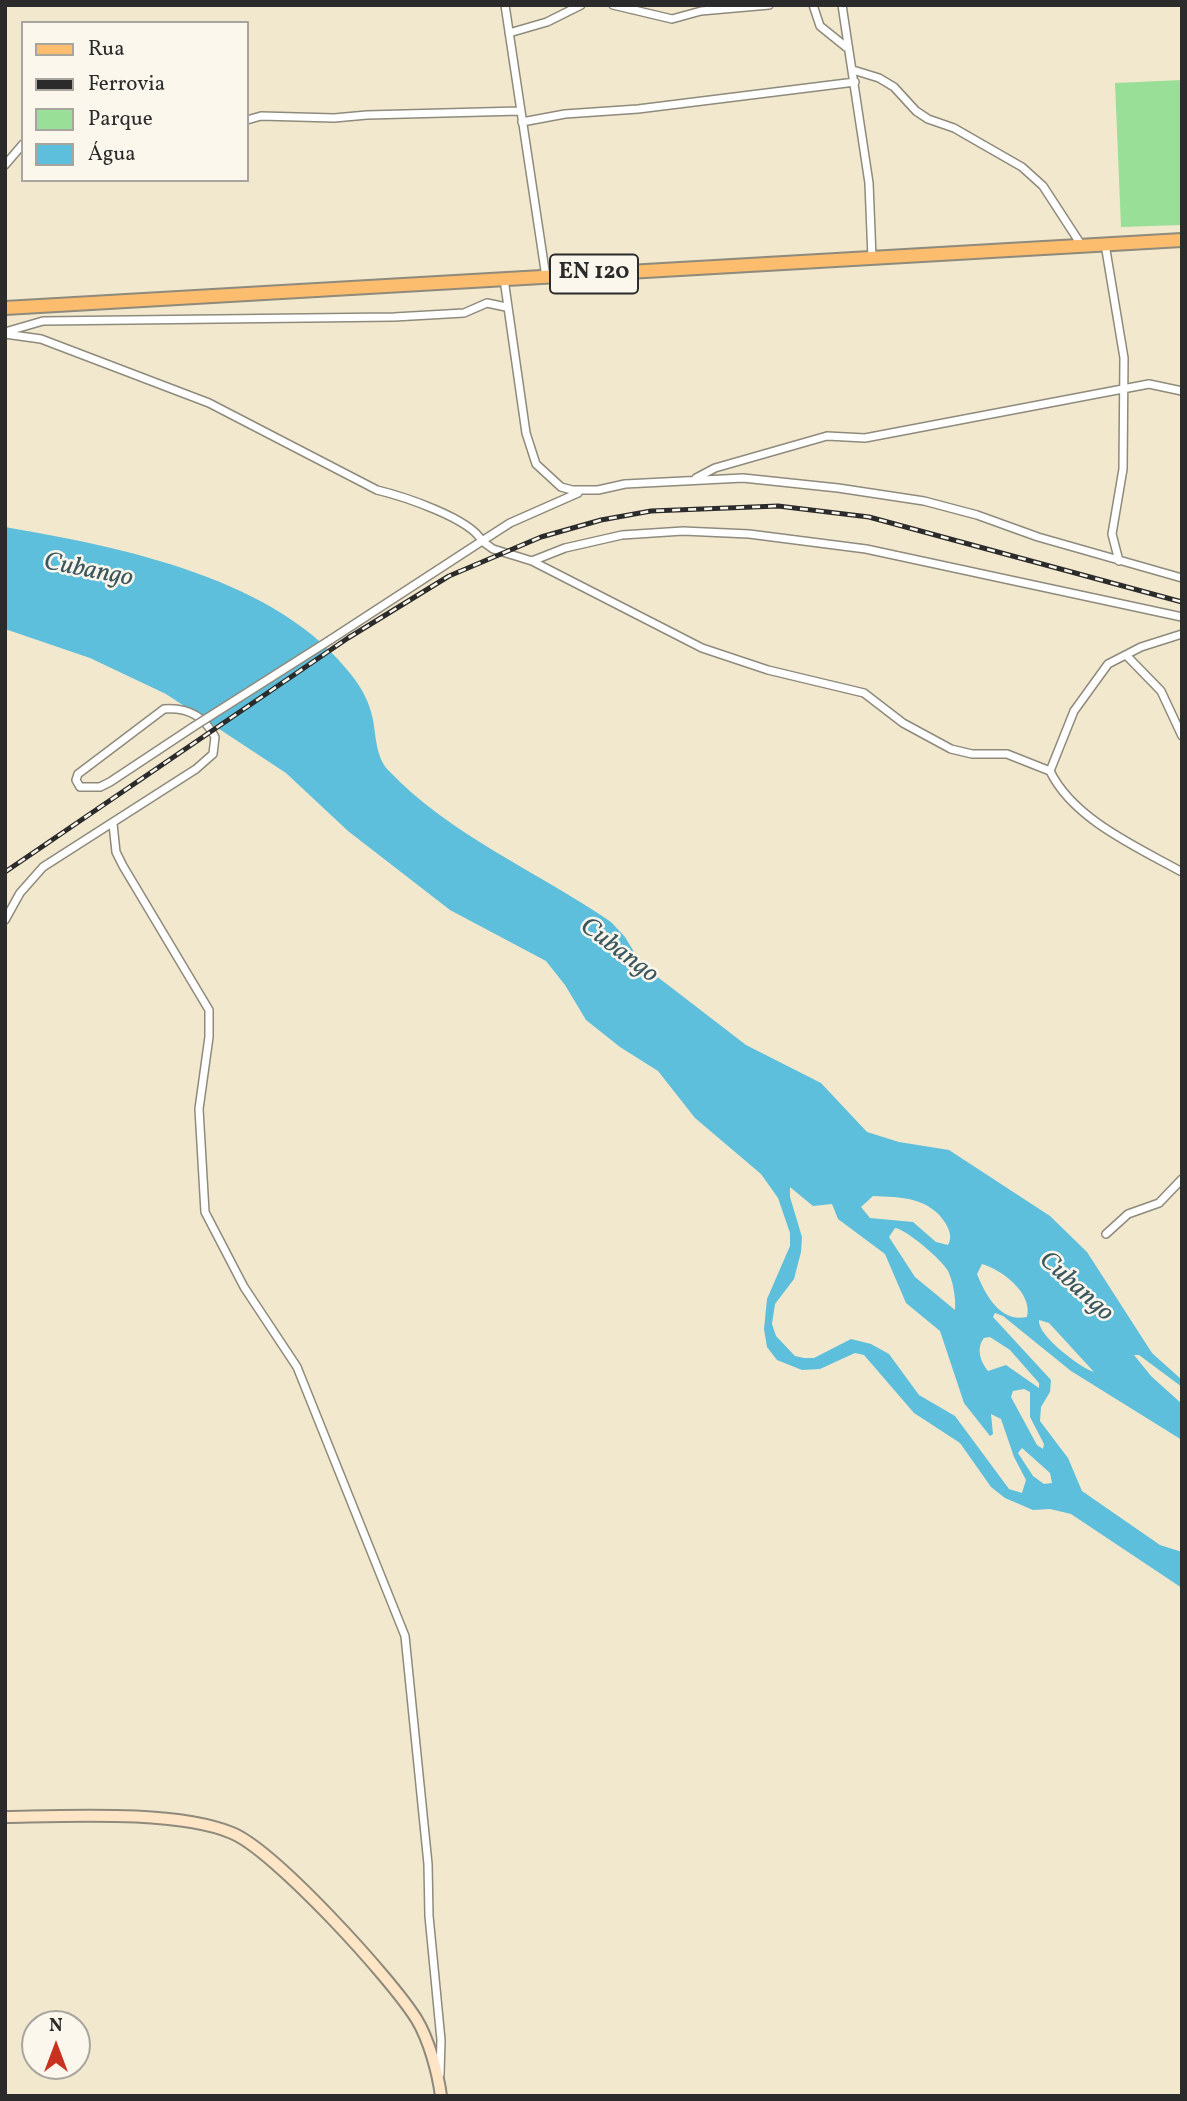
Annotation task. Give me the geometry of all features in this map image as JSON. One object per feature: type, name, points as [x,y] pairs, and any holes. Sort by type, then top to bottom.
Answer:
[{"type":"main road","name":"EN 120","points":[[5,308],[1182,240]]},
{"type":"main road","points":[[5,1817],[158,1819],[231,1833],[256,1847],[369,1959],[399,1995],[418,2022],[440,2092]]},
{"type":"street","points":[[505,5],[546,277]]},
{"type":"street","points":[[509,33],[547,22],[581,5]]},
{"type":"street","points":[[613,5],[672,19],[701,11],[769,5]]},
{"type":"street","points":[[813,5],[820,26],[846,47]]},
{"type":"street","points":[[842,5],[846,47],[853,70],[869,183],[872,258]]},
{"type":"street","points":[[853,70],[879,78],[894,87],[928,119],[954,128],[1022,167],[1043,186],[1082,246]]},
{"type":"street","points":[[522,122],[565,114],[638,109],[855,82]]},
{"type":"street","points":[[248,120],[261,116],[334,118],[367,114],[520,111]]},
{"type":"street","points":[[5,165],[21,146]]},
{"type":"street","points":[[1105,244],[1124,358],[1123,469],[1112,534],[1119,561]]},
{"type":"street","points":[[504,279],[526,433],[536,464],[561,486],[581,491]]},
{"type":"street","points":[[5,333],[43,321],[394,317],[464,313],[487,303],[506,307]]},
{"type":"street","points":[[5,333],[41,339],[209,403],[377,490],[397,495],[459,522],[475,531],[482,541],[493,549],[533,561],[702,648],[768,670],[864,693],[903,723],[951,749],[972,754],[1007,754],[1050,771],[1062,792],[1091,818],[1182,872]]},
{"type":"street","points":[[692,480],[715,468],[827,436],[865,438],[976,415],[1072,401],[1149,384],[1182,391]]},
{"type":"street","points":[[5,919],[20,893],[43,866],[113,824],[209,759],[214,749],[212,732],[201,718],[191,711],[164,709],[78,774],[76,780],[80,787],[100,786],[193,726],[330,640],[482,541],[518,519],[581,491],[743,478],[924,501],[1182,578]]},
{"type":"street","points":[[533,561],[565,548],[622,535],[683,531],[749,534],[866,549],[1182,617]]},
{"type":"street","points":[[1050,771],[1074,711],[1108,664],[1141,647],[1182,634]]},
{"type":"street","points":[[1126,655],[1161,691],[1182,736]]},
{"type":"street","points":[[113,824],[116,852],[123,866],[137,886],[176,960],[190,975],[209,1010],[208,1049],[199,1109],[205,1212],[244,1287],[297,1367],[405,1636],[428,1864],[429,1916],[441,2040],[440,2092]]},
{"type":"street","points":[[1106,1234],[1128,1214],[1158,1203],[1182,1179]]},
{"type":"green space","points":[[1182,80],[1182,225],[1121,227],[1115,83]]},
{"type":"water","name":"Cubango","points":[[5,527],[98,545],[195,572],[241,591],[284,615],[322,643],[353,677],[370,708],[377,746],[384,765],[439,814],[495,852],[611,922],[625,937],[642,965],[746,1045],[821,1083],[867,1132],[899,1142],[949,1150],[1050,1216],[1087,1252],[1152,1353],[1182,1380],[1182,1387],[1139,1355],[1134,1355],[1151,1376],[1182,1404],[1182,1440],[1071,1371],[1003,1316],[995,1313],[993,1317],[1051,1380],[1050,1392],[1041,1407],[1040,1421],[1068,1458],[1082,1491],[1160,1545],[1182,1552],[1182,1588],[1071,1514],[1050,1509],[1033,1510],[1005,1498],[991,1487],[960,1443],[914,1413],[864,1355],[855,1353],[820,1369],[802,1370],[777,1360],[767,1347],[764,1329],[767,1299],[790,1246],[790,1233],[778,1198],[761,1174],[695,1118],[658,1071],[620,1047],[586,1020],[565,985],[546,961],[450,910],[348,831],[286,773],[166,694],[90,658],[5,629]],"holes":[[[790,1187],[813,1206],[832,1204],[838,1219],[885,1254],[906,1303],[940,1331],[964,1403],[990,1436],[993,1434],[991,1414],[1001,1419],[1014,1457],[1026,1480],[1022,1493],[1009,1489],[955,1416],[919,1395],[889,1354],[871,1344],[851,1339],[814,1358],[804,1358],[795,1356],[776,1336],[772,1324],[775,1304],[794,1279],[802,1237],[790,1197]],[[873,1196],[914,1200],[932,1208],[939,1215],[949,1230],[949,1242],[948,1245],[936,1242],[913,1222],[870,1218],[861,1207]],[[895,1228],[915,1239],[948,1271],[953,1285],[955,1310],[915,1277],[889,1237]],[[982,1264],[1007,1277],[1021,1291],[1028,1308],[1027,1317],[1017,1318],[1001,1311],[977,1274]],[[1039,1320],[1049,1323],[1094,1372],[1069,1357],[1045,1334]],[[990,1337],[1010,1350],[1039,1383],[1039,1388],[1006,1365],[988,1371],[980,1354],[984,1338]],[[1024,1389],[1030,1392],[1030,1417],[1044,1444],[1043,1449],[1037,1445],[1011,1397],[1013,1391]],[[1022,1448],[1050,1473],[1052,1483],[1044,1484],[1033,1476],[1018,1453]]]},
{"type":"railway","points":[[5,872],[348,638],[449,576],[541,537],[601,520],[651,511],[778,506],[869,517],[1182,602]]}]
